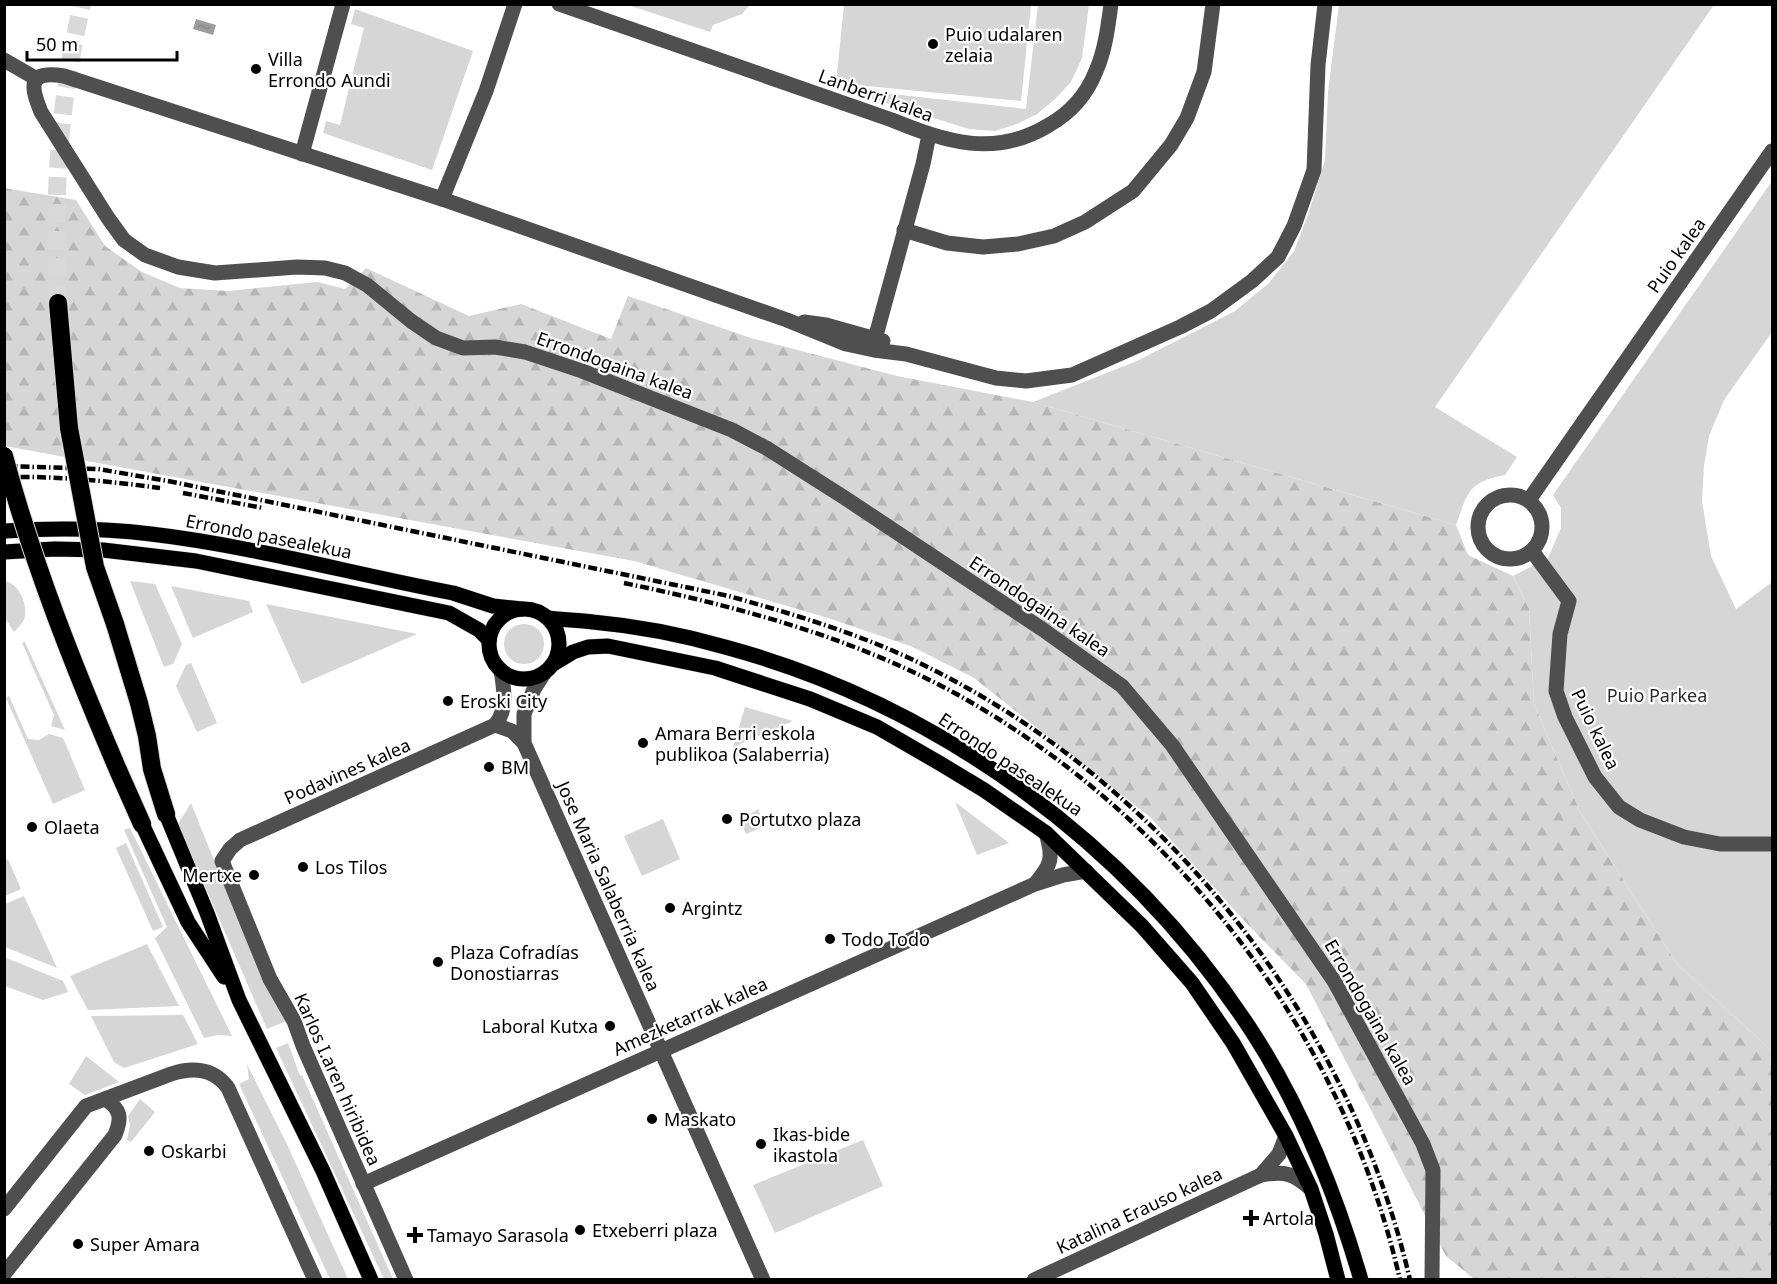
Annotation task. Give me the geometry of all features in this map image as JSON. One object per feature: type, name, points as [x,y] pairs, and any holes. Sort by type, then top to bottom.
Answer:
[{"type":"highway","points":[[58,303],[69,428],[95,567],[140,703],[152,769],[166,814]]},
{"type":"highway","points":[[4,456],[48,596],[89,703],[142,824]]},
{"type":"main road","name":"Errondo pasealekua","points":[[4,531],[101,530],[198,540],[453,593],[493,606],[522,609]]},
{"type":"main road","points":[[4,552],[54,549],[103,550],[196,561],[449,613],[479,630],[489,640]]},
{"type":"main road","points":[[522,609],[540,613],[548,618],[556,628],[559,640],[558,653],[549,668],[537,677],[518,679],[501,670],[494,662],[489,640],[492,629],[500,619],[510,612],[522,609]]},
{"type":"main road","name":"Errondo pasealekua","points":[[548,618],[645,629],[724,646],[794,668],[900,714],[972,757],[1051,810],[1105,857],[1159,911],[1215,978],[1254,1034],[1315,1148],[1361,1280]]},
{"type":"main road","name":"Errondo pasealekua","points":[[549,668],[573,652],[588,646],[608,646],[715,668],[810,699],[877,727],[984,790],[1046,833],[1142,926],[1192,983],[1233,1043],[1286,1136],[1311,1189],[1338,1280]]},
{"type":"main road","points":[[166,814],[207,913],[239,1000],[322,1171],[371,1280]]},
{"type":"main road","points":[[142,824],[188,922],[239,1000]]},
{"type":"street","points":[[302,154],[343,4]]},
{"type":"street","points":[[442,199],[486,91],[515,4]]},
{"type":"street","name":"Lanberri kalea","points":[[559,4],[929,135],[974,144],[1005,144],[1036,133],[1062,117],[1084,94],[1097,71],[1107,33],[1111,4]]},
{"type":"street","points":[[904,230],[947,243],[983,247],[1018,244],[1054,236],[1085,222],[1133,191],[1171,145],[1187,118],[1204,72],[1213,4]]},
{"type":"street","points":[[6,57],[37,79],[47,73],[64,76],[442,199],[787,320],[846,344],[906,354],[996,378],[1026,381],[1057,378],[1087,369],[1211,312],[1252,281],[1278,257],[1294,226],[1314,170],[1318,65],[1325,4]]},
{"type":"street","name":"Errondogaina kalea","points":[[37,79],[33,85],[33,93],[41,112],[108,218],[124,240],[145,255],[178,267],[215,273],[297,267],[325,268],[345,273],[367,285],[436,338],[463,348],[495,347],[525,352],[582,370],[732,430],[768,449],[845,498],[1042,629],[1122,686],[1172,745],[1334,981],[1423,1144],[1433,1170],[1432,1280]]},
{"type":"street","points":[[875,339],[929,135]]},
{"type":"street","name":"Puio kalea","points":[[1529,500],[1773,151]]},
{"type":"street","points":[[787,320],[826,325],[875,339],[906,354]]},
{"type":"street","points":[[1509,494],[1529,500],[1541,516],[1543,528],[1540,539],[1532,551],[1513,559],[1497,557],[1484,546],[1478,530],[1478,520],[1482,509],[1493,499],[1509,494]]},
{"type":"street","name":"Puio kalea","points":[[1532,551],[1569,601],[1560,634],[1556,691],[1565,717],[1595,777],[1619,807],[1640,820],[1669,832],[1720,844],[1773,844]]},
{"type":"street","name":"Jose Maria Salaberria kalea","points":[[549,668],[534,688],[524,714],[524,743],[763,1280]]},
{"type":"street","points":[[501,670],[505,703],[500,719],[495,725],[512,731],[524,743]]},
{"type":"street","name":"Podavines kalea","points":[[222,861],[240,840],[495,725]]},
{"type":"street","points":[[1035,884],[1051,862],[1051,848],[1046,833]]},
{"type":"street","name":"Karlos I.aren hiribidea","points":[[222,861],[270,979],[294,1021],[406,1280]]},
{"type":"street","name":"Amezketarrak kalea","points":[[363,1184],[1035,884],[1086,871]]},
{"type":"street","points":[[4,1209],[86,1106],[186,1069],[210,1073],[220,1078],[228,1088],[315,1280]]},
{"type":"street","points":[[5,1277],[115,1135],[119,1113],[114,1105],[105,1099]]},
{"type":"street","name":"Katalina Erauso kalea","points":[[1261,1175],[1279,1154],[1286,1136]]},
{"type":"street","name":"Katalina Erauso kalea","points":[[1034,1280],[1261,1175],[1275,1173],[1296,1176],[1311,1189]]},
{"type":"green space","points":[[750,4],[742,14],[713,25],[710,32],[628,5]]},
{"type":"green space","name":"Puio udalaren zelaia","points":[[844,5],[1031,5],[1021,101],[836,83]]},
{"type":"green space","points":[[1038,5],[1089,5],[1082,58],[1071,82],[1055,99],[1037,114],[1017,124],[995,131],[969,129],[838,88],[1026,109]]},
{"type":"green space","points":[[1339,5],[1714,5],[1435,407],[1517,457],[1505,475],[1483,481],[1471,490],[1456,525],[1033,402],[1137,361],[1235,311],[1268,284],[1294,251],[1325,160],[1328,91]]},
{"type":"green space","points":[[355,9],[473,51],[432,170],[323,133],[326,121],[340,125],[364,28],[351,24]]},
{"type":"green space","name":"Puio Parkea","points":[[1772,181],[1772,332],[1724,400],[1709,436],[1702,501],[1711,556],[1736,609],[1772,582],[1772,1051],[1677,964],[1580,812],[1534,704],[1529,609],[1513,576],[1548,558],[1561,528],[1561,508],[1553,495]]},
{"type":"green space","points":[[4,188],[76,200],[105,246],[142,272],[180,288],[228,291],[317,282],[345,289],[366,268],[469,316],[521,304],[611,339],[628,296],[751,338],[897,376],[1033,402],[1456,525],[1468,555],[1513,576],[1529,609],[1534,704],[1580,812],[1677,964],[1772,1051],[1772,1279],[1474,1279],[1446,1256],[1306,984],[1251,928],[1150,817],[974,678],[913,647],[828,618],[634,561],[5,446]]},
{"type":"green space","points":[[4,581],[17,589],[25,605],[24,618],[14,632],[5,618]]},
{"type":"green space","points":[[130,581],[155,584],[182,644],[173,664],[164,667]]},
{"type":"green space","points":[[171,586],[249,601],[253,612],[193,638]]},
{"type":"green space","points":[[266,604],[417,634],[302,684]]},
{"type":"green space","points":[[524,624],[538,630],[544,644],[538,658],[524,664],[510,658],[504,644],[510,630]]},
{"type":"green space","points":[[25,642],[65,730],[51,726],[54,715],[22,643]]},
{"type":"green space","points":[[191,663],[217,723],[197,732],[176,686],[186,665]]},
{"type":"green space","points":[[9,696],[28,739],[39,740],[49,734],[63,738],[85,790],[53,804],[6,698]]},
{"type":"green space","points":[[745,707],[793,721],[738,745],[743,756],[736,759],[733,747]]},
{"type":"green space","points":[[955,802],[1009,843],[977,855]]},
{"type":"green space","points":[[191,803],[260,975],[289,1020],[267,1029],[178,824]]},
{"type":"green space","points":[[758,809],[765,826],[746,834],[740,821]]},
{"type":"green space","points":[[663,819],[680,859],[642,876],[624,836]]},
{"type":"green space","points":[[130,828],[232,1036],[218,1035],[204,1038],[155,938],[167,927],[124,830]]},
{"type":"green space","points":[[126,843],[163,927],[153,931],[116,848]]},
{"type":"green space","points":[[8,859],[21,889],[5,896],[5,861]]},
{"type":"green space","points":[[24,896],[57,968],[5,947],[5,904]]},
{"type":"green space","points":[[147,944],[179,1006],[88,1010],[70,976]]},
{"type":"green space","points":[[4,957],[63,981],[68,992],[43,1000],[5,986]]},
{"type":"green space","points":[[183,1015],[198,1044],[124,1068],[114,1062],[91,1016]]},
{"type":"green space","points":[[288,1043],[300,1076],[302,1075],[393,1279],[384,1279],[276,1048]]},
{"type":"green space","points":[[86,1056],[119,1082],[85,1095],[69,1084]]},
{"type":"green space","points":[[247,1064],[286,1142],[348,1279],[330,1279],[239,1084],[249,1079]]},
{"type":"green space","points":[[140,1099],[155,1112],[131,1142],[127,1140],[130,1125],[128,1116]]},
{"type":"green space","points":[[863,1140],[883,1186],[775,1233],[753,1185]]},
{"type":"water","points":[[196,19],[216,25],[213,35],[193,29]]},
{"type":"tunnel","points":[[58,303],[56,226],[59,153],[67,80],[82,4]]},
{"type":"railway","points":[[4,466],[98,469],[168,481],[729,596],[864,639],[907,657],[998,706],[1082,766],[1160,834],[1229,912],[1290,996],[1340,1086],[1381,1181],[1410,1280]]},
{"type":"railway","points":[[4,477],[43,477],[160,488]]},
{"type":"railway","points":[[183,493],[263,508]]},
{"type":"railway","points":[[624,583],[711,603],[796,627],[839,641],[920,675],[960,696],[1039,746],[1113,804],[1180,870],[1241,942],[1294,1020],[1339,1103],[1374,1190],[1400,1280]]},
{"type":"place","name":"Puio udalaren zelaia","points":[[933,44]]},
{"type":"place","name":"Villa Errondo Aundi","points":[[256,69]]},
{"type":"place","name":"Eroski City","points":[[448,701]]},
{"type":"place","name":"Amara Berri eskola publikoa (Salaberria)","points":[[643,743]]},
{"type":"place","name":"BM","points":[[489,767]]},
{"type":"place","name":"Portutxo plaza","points":[[727,819]]},
{"type":"place","name":"Olaeta","points":[[32,827]]},
{"type":"place","name":"Los Tilos","points":[[303,867]]},
{"type":"place","name":"Mertxe","points":[[254,875]]},
{"type":"place","name":"Argintz","points":[[670,908]]},
{"type":"place","name":"Todo Todo","points":[[830,939]]},
{"type":"place","name":"Plaza Cofradías Donostiarras","points":[[438,962]]},
{"type":"place","name":"Laboral Kutxa","points":[[610,1026]]},
{"type":"place","name":"Maskato","points":[[652,1119]]},
{"type":"place","name":"Ikas-bide ikastola","points":[[761,1144]]},
{"type":"place","name":"Oskarbi","points":[[149,1151]]},
{"type":"place","name":"Artola","points":[[1251,1218]]},
{"type":"place","name":"Etxeberri plaza","points":[[580,1230]]},
{"type":"place","name":"Tamayo Sarasola","points":[[415,1235]]},
{"type":"place","name":"Super Amara","points":[[78,1244]]}]
